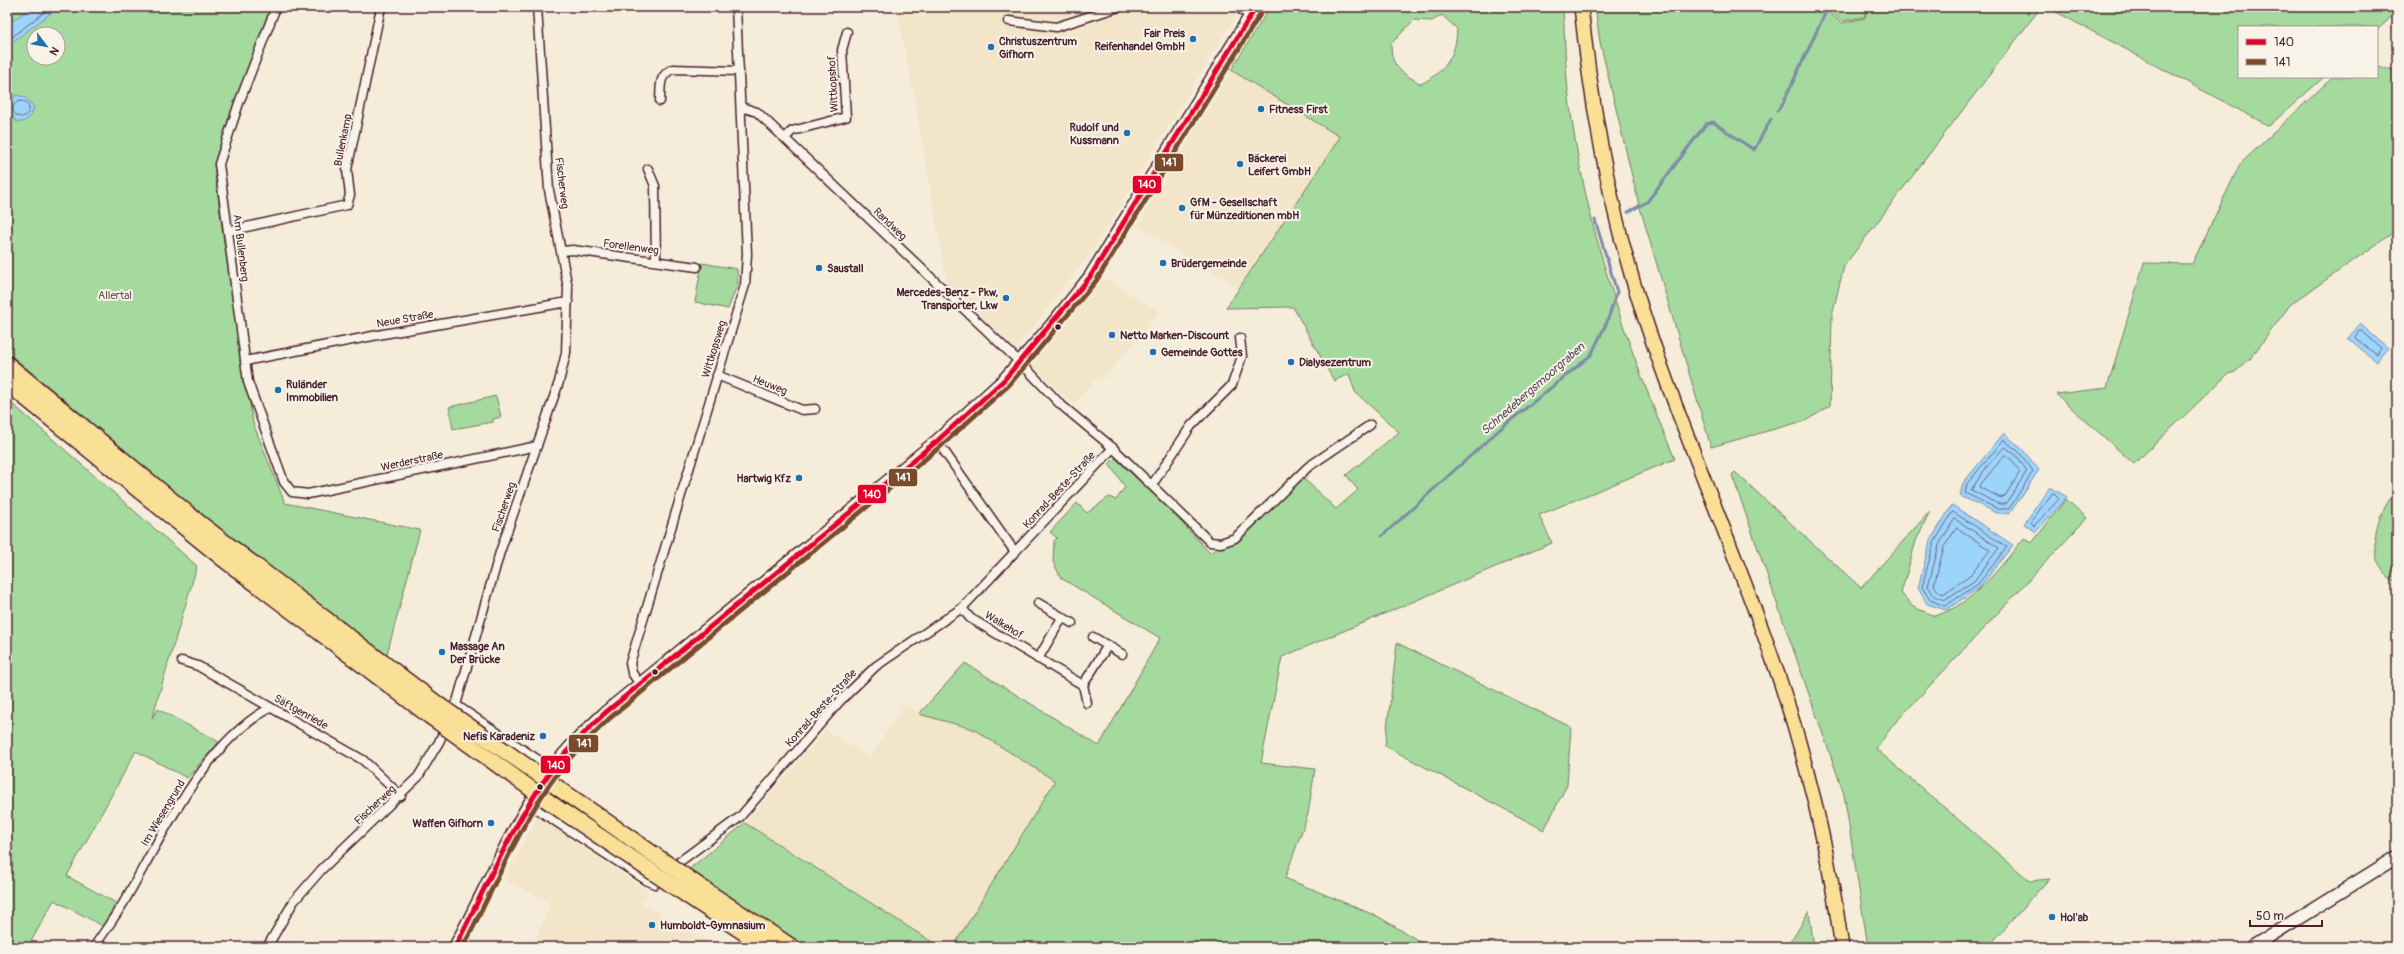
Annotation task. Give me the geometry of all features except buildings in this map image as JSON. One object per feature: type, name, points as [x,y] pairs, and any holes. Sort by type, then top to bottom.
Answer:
[{"type":"highway","points":[[7,364],[202,525],[435,712],[559,809],[701,896],[792,947]]},
{"type":"highway","points":[[7,383],[222,558],[435,712]]},
{"type":"highway","points":[[701,896],[766,947]]},
{"type":"main road","points":[[1581,7],[1596,120],[1625,251],[1663,373],[1748,591],[1787,704],[1817,814],[1841,941],[1848,947]]},
{"type":"street","name":"Am Bullenberg","points":[[276,7],[239,102],[220,164],[248,382],[284,482],[292,492]]},
{"type":"street","name":"Bullenkamp","points":[[228,232],[347,205],[350,195],[347,170],[381,7]]},
{"type":"street","name":"Fischerweg","points":[[267,947],[294,901],[322,869],[401,796],[418,777],[439,742],[456,705],[500,552],[559,382],[566,353],[568,302],[562,251],[550,190],[537,7]]},
{"type":"street","name":"Wittkopsweg","points":[[640,684],[632,673],[630,663],[745,285],[746,270],[741,107],[736,7]]},
{"type":"street","points":[[1009,21],[1056,27],[1119,7]]},
{"type":"street","points":[[455,947],[530,805],[552,769],[585,732],[640,684],[937,441],[973,409],[1020,363],[1069,305],[1106,252],[1253,11],[1237,7]]},
{"type":"street","name":"Wittkopshof","points":[[785,138],[792,131],[846,117],[842,50],[847,32]]},
{"type":"street","points":[[660,101],[661,78],[666,72],[673,69],[739,71]]},
{"type":"street","name":"Randweg","points":[[741,107],[757,112],[1020,363],[1060,404],[1114,448],[1210,542],[1221,543],[1235,538],[1308,467],[1370,425]]},
{"type":"street","points":[[648,169],[655,186],[656,261]]},
{"type":"street","name":"Forellenweg","points":[[562,251],[573,250],[697,267]]},
{"type":"street","name":"Neue Straße","points":[[245,361],[383,334],[568,302]]},
{"type":"street","points":[[1152,485],[1191,426],[1232,385],[1242,356],[1240,338]]},
{"type":"street","name":"Heuweg","points":[[717,375],[802,410],[815,409]]},
{"type":"street","points":[[937,441],[1015,552]]},
{"type":"street","name":"Werderstraße","points":[[292,492],[308,494],[537,446]]},
{"type":"street","name":"Konrad-Beste-Straße","points":[[530,805],[655,884],[661,876],[740,817],[835,707],[876,666],[962,608],[1114,448]]},
{"type":"street","points":[[1038,603],[1072,623]]},
{"type":"street","name":"Walkehof","points":[[962,608],[970,618],[1083,685]]},
{"type":"street","points":[[1038,659],[1062,618]]},
{"type":"street","points":[[1093,637],[1122,654]]},
{"type":"street","points":[[1087,703],[1083,685],[1108,645]]},
{"type":"street","name":"Säftgenriede","points":[[182,661],[198,666],[363,760],[401,796]]},
{"type":"street","points":[[456,705],[552,769]]},
{"type":"street","name":"Im Wiesengrund","points":[[94,947],[123,904],[191,786],[236,733],[259,714],[270,708]]},
{"type":"street","points":[[2252,947],[2396,861]]},
{"type":"shaded area","points":[[896,7],[1241,7],[1095,247],[1016,349],[947,284],[915,100]]},
{"type":"shaded area","points":[[1231,70],[1340,137],[1239,288],[1137,226]]},
{"type":"shaded area","points":[[1102,277],[1160,312],[1101,382],[1097,378],[1074,405],[1032,365],[1076,312]]},
{"type":"shaded area","points":[[905,703],[919,714],[973,729],[1056,781],[953,947],[940,947],[745,823],[826,730],[870,758]]},
{"type":"shaded area","points":[[538,816],[648,892],[642,903],[716,947],[531,947],[551,904],[504,879]]},
{"type":"green space","name":"Allertal","points":[[7,7],[271,7],[233,107],[214,164],[223,236],[253,423],[285,503],[420,530],[386,658],[231,539],[7,352]]},
{"type":"green space","points":[[1270,7],[1563,7],[1569,98],[1585,191],[1596,237],[1609,282],[1640,372],[1675,459],[1539,515],[1552,543],[1282,657],[1261,763],[1315,769],[1308,814],[1285,878],[1379,917],[1429,947],[953,947],[1055,781],[973,729],[919,714],[965,663],[1099,746],[1160,638],[1061,578],[1053,562],[1054,541],[1057,538],[1050,532],[1077,503],[1087,513],[1109,497],[1116,500],[1125,487],[1109,464],[1115,458],[1169,509],[1210,553],[1301,476],[1336,509],[1358,490],[1346,475],[1399,432],[1355,392],[1349,374],[1334,381],[1293,307],[1226,308],[1340,137],[1231,70]],"holes":[[[1442,15],[1457,29],[1454,48],[1448,62],[1437,74],[1421,84],[1408,76],[1395,64],[1391,52],[1391,44],[1414,20],[1432,21]]]},
{"type":"green space","points":[[1595,7],[1822,7],[1842,23],[1865,18],[1868,7],[2038,7],[2038,11],[1844,266],[1832,315],[1830,406],[1807,420],[1711,447],[1638,201],[1600,42]]},
{"type":"green space","points":[[1825,7],[1866,7],[1864,17],[1843,21]]},
{"type":"green space","points":[[2047,7],[2397,7],[2397,12],[2378,29],[2378,26],[2238,26],[2238,78],[2323,78],[2269,126]]},
{"type":"green space","points":[[2378,67],[2397,70],[2397,230],[2290,305],[2250,359],[2235,372],[2228,374],[2134,464],[2056,394],[2107,388],[2144,263],[2192,264],[2240,164],[2332,78],[2378,78]]},
{"type":"green space","points":[[702,263],[737,269],[738,283],[728,309],[695,302]]},
{"type":"green space","points":[[496,396],[501,417],[493,419],[493,422],[453,429],[449,407]]},
{"type":"green space","points":[[7,399],[197,566],[152,718],[158,709],[219,742],[187,778],[136,751],[67,876],[116,903],[103,926],[54,900],[28,947],[7,947]]},
{"type":"green space","points":[[1735,472],[1861,588],[1930,511],[1916,541],[1901,593],[1913,607],[1935,616],[1962,603],[1974,594],[1995,573],[2024,538],[2032,543],[2066,499],[2087,518],[1893,725],[1876,749],[2030,881],[2049,879],[1988,947],[1868,947],[1844,794],[1732,475]]},
{"type":"green space","points":[[2397,490],[2397,583],[2384,573],[2378,562],[2375,551],[2375,540],[2380,517]]},
{"type":"green space","points":[[1397,643],[1571,727],[1567,785],[1544,830],[1385,746]]},
{"type":"green space","points":[[745,823],[940,947],[807,947],[687,871]]},
{"type":"green space","points":[[1809,911],[1814,947],[1788,947]]},
{"type":"water","points":[[32,7],[59,7],[34,26],[26,26],[26,32],[7,46],[7,25]]},
{"type":"water","points":[[16,95],[24,97],[34,107],[31,116],[23,122],[17,122],[10,113],[9,106]]},
{"type":"water","points":[[2360,324],[2388,348],[2376,362],[2348,338]]},
{"type":"water","points":[[2004,433],[2022,449],[2039,470],[2010,513],[1997,513],[1960,496],[1963,483]]},
{"type":"water","points":[[2050,487],[2067,497],[2036,532],[2024,524]]},
{"type":"water","points":[[1952,505],[2013,545],[1980,587],[1946,610],[1927,604],[1918,588],[1930,541]]},
{"type":"waterway","name":"Schnedebergsmoorgraben","points":[[1777,111],[1783,103],[1828,7]]},
{"type":"waterway","name":"Schnedebergsmoorgraben","points":[[1628,212],[1647,202],[1706,124],[1713,122],[1754,150],[1771,119]]},
{"type":"waterway","name":"Schnedebergsmoorgraben","points":[[1382,536],[1499,430],[1591,355],[1607,322],[1617,292],[1595,220]]},
{"type":"transit line","name":"140","points":[[455,947],[525,811],[553,768],[578,739],[605,713],[937,441],[1004,380],[1090,277],[1256,7]]},
{"type":"transit line","name":"141","points":[[463,947],[531,813],[559,771],[583,744],[610,718],[941,446],[1009,385],[1096,281],[1262,11]]},
{"type":"place","name":"Fair Preis Reifenhandel GmbH","points":[[1193,39]]},
{"type":"place","name":"Christuszentrum Gifhorn","points":[[991,47]]},
{"type":"place","name":"Fitness First","points":[[1261,109]]},
{"type":"place","name":"Rudolf und Kussmann","points":[[1127,133]]},
{"type":"place","name":"Bäckerei Leifert GmbH","points":[[1240,164]]},
{"type":"place","name":"GfM - Gesellschaft für Münzeditionen mbH","points":[[1182,208]]},
{"type":"place","name":"Brüdergemeinde","points":[[1163,263]]},
{"type":"place","name":"Saustall","points":[[819,268]]},
{"type":"place","name":"Mercedes-Benz - Pkw, Transporter, Lkw","points":[[1006,298]]},
{"type":"place","name":"Netto Marken-Discount","points":[[1112,335]]},
{"type":"place","name":"Gemeinde Gottes","points":[[1153,352]]},
{"type":"place","name":"Dialysezentrum","points":[[1291,362]]},
{"type":"place","name":"Ruländer Immobilien","points":[[278,390]]},
{"type":"place","name":"Hartwig Kfz","points":[[799,478]]},
{"type":"place","name":"Massage An Der Brücke","points":[[442,652]]},
{"type":"place","name":"Nefis Karadeniz","points":[[543,736]]},
{"type":"place","name":"Waffen Gifhorn","points":[[491,823]]},
{"type":"place","name":"Hol'ab","points":[[2052,917]]},
{"type":"place","name":"Humboldt-Gymnasium","points":[[652,925]]}]
